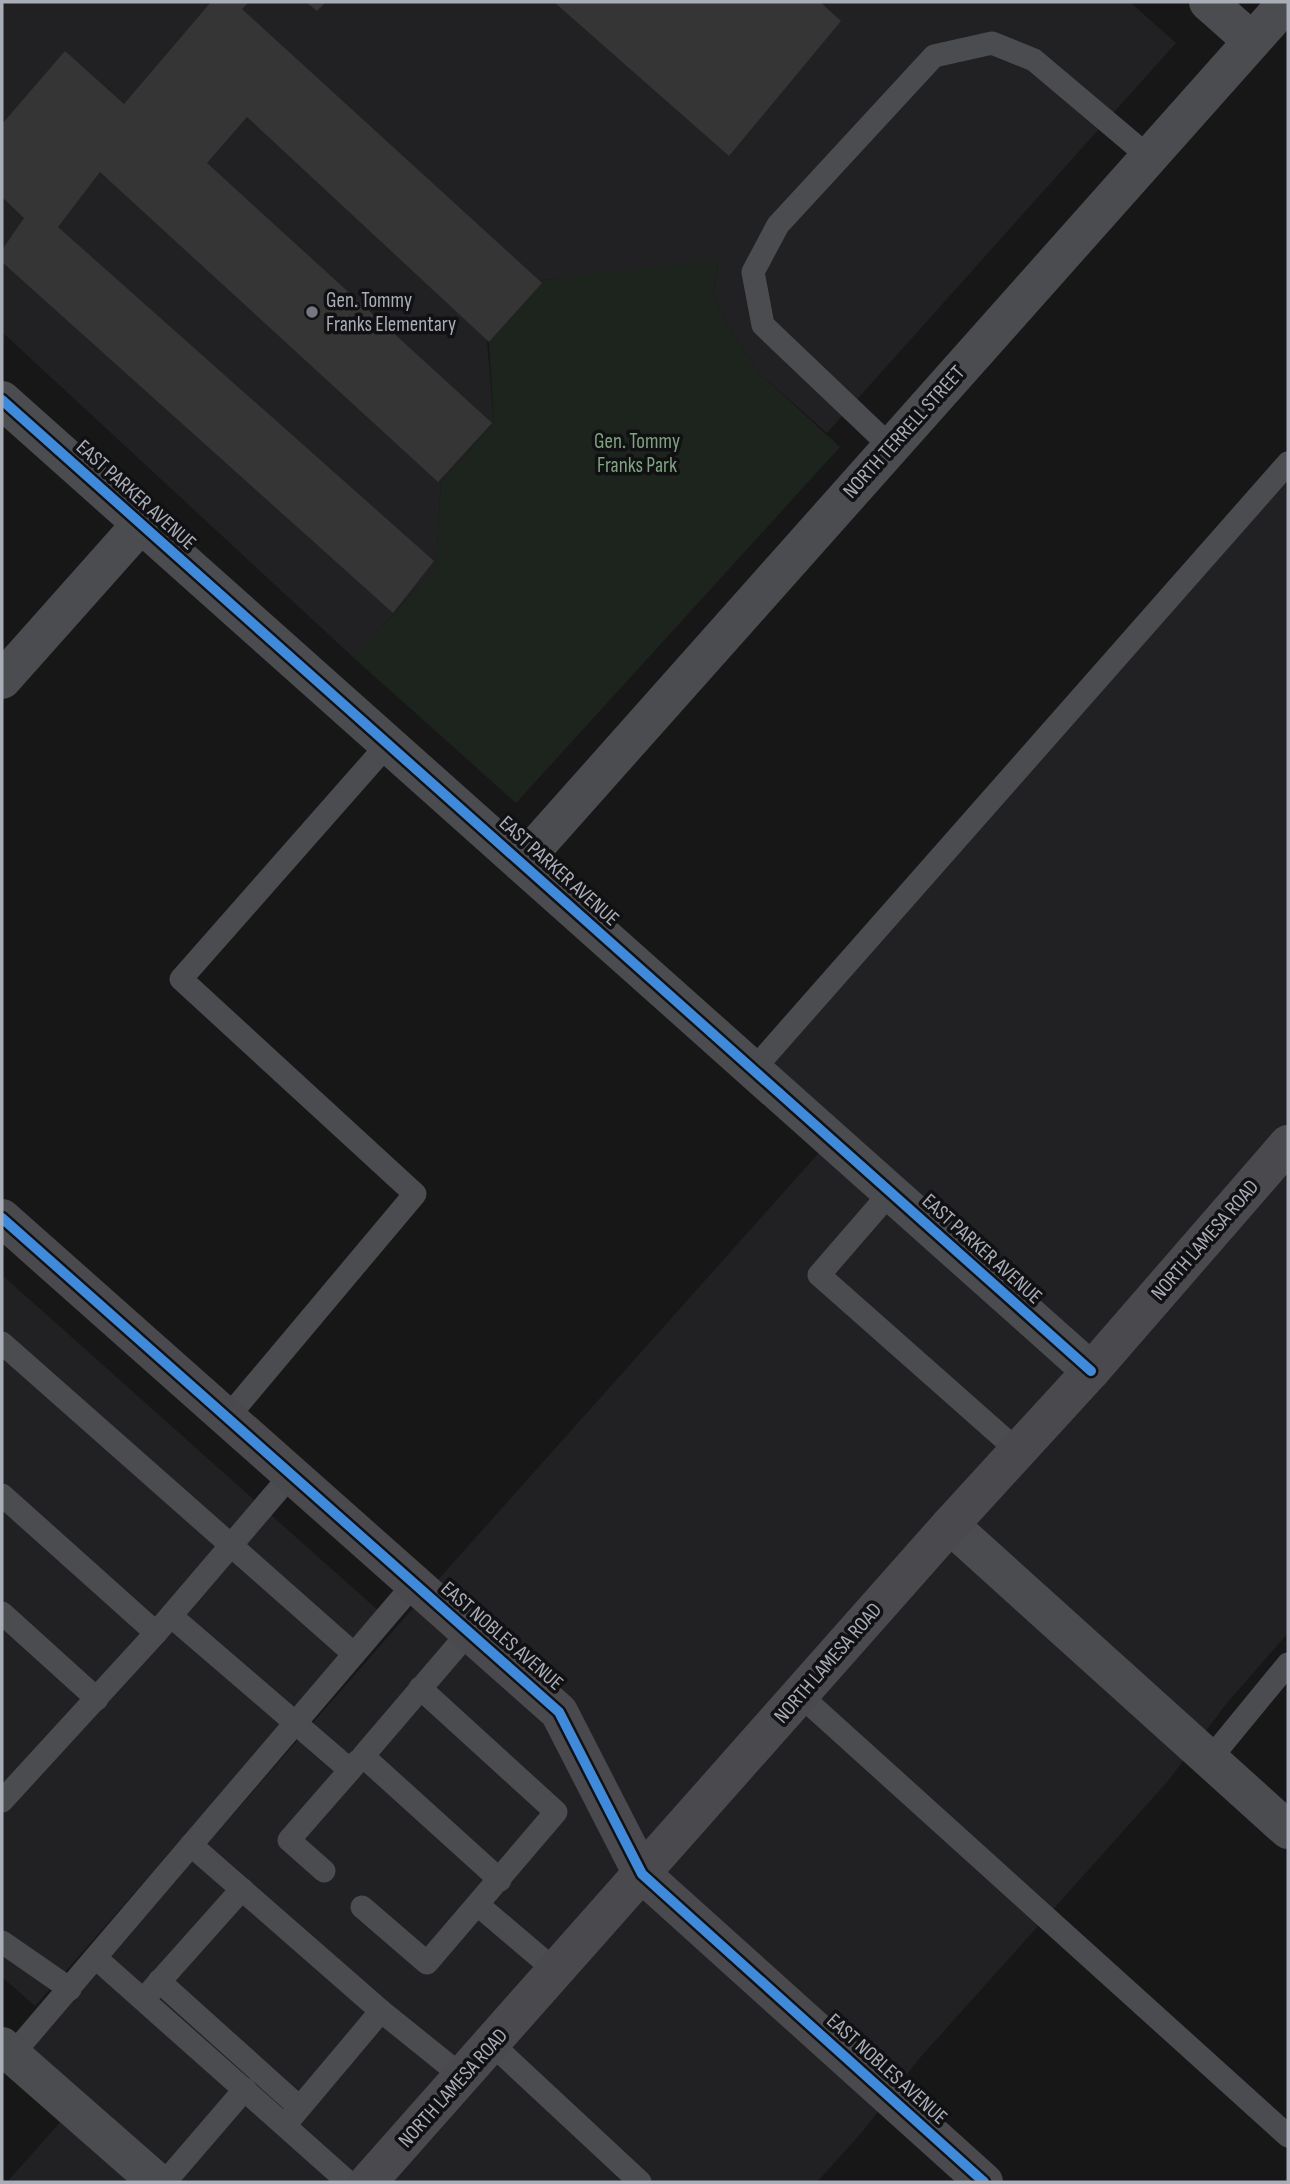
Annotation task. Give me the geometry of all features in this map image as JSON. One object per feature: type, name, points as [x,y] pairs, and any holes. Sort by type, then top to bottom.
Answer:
[{"type":"main road","name":"NORTH LAMESA ROAD","points":[[368,2182],[557,1972],[950,1525],[1091,1371],[1288,1144]]},
{"type":"main road","name":"EAST NOBLES AVENUE","points":[[2,1218],[559,1712],[642,1874],[984,2182]]},
{"type":"street","points":[[1208,2],[1252,41]]},
{"type":"street","name":"NORTH TERRELL STREET","points":[[521,863],[1287,2]]},
{"type":"street","name":"EAST PARKER AVENUE","points":[[2,400],[1091,1371]]},
{"type":"street","points":[[2,680],[140,525]]},
{"type":"street","points":[[950,1525],[1288,1830]]},
{"type":"street","points":[[7,2050],[158,2182]]},
{"type":"lane","points":[[891,447],[763,325],[753,272],[778,225],[934,56],[992,43],[1034,60],[1149,157]]},
{"type":"lane","points":[[753,1070],[1288,463]]},
{"type":"lane","points":[[228,1418],[415,1194],[181,979],[388,744]]},
{"type":"lane","points":[[890,1193],[819,1275],[1018,1451]]},
{"type":"lane","points":[[2,1343],[354,1654]]},
{"type":"lane","points":[[2,1801],[164,1624],[291,1475]]},
{"type":"lane","points":[[2,1495],[164,1624],[296,1723],[356,1763],[499,1880]]},
{"type":"lane","points":[[7,2050],[71,1989],[414,1584]]},
{"type":"lane","points":[[2,1613],[97,1699]]},
{"type":"lane","points":[[324,1871],[289,1840],[469,1632]]},
{"type":"lane","points":[[1210,1759],[1288,1664]]},
{"type":"lane","points":[[362,1906],[427,1963],[556,1812],[420,1688]]},
{"type":"lane","points":[[800,1695],[1288,2136]]},
{"type":"lane","points":[[191,1845],[381,2011],[463,2077]]},
{"type":"lane","points":[[143,2000],[243,1889]]},
{"type":"lane","points":[[478,1905],[557,1972]]},
{"type":"lane","points":[[3,1946],[71,1989]]},
{"type":"lane","points":[[96,1958],[246,2089],[292,2116]]},
{"type":"lane","points":[[159,1981],[292,2116],[348,2182]]},
{"type":"lane","points":[[292,2116],[381,2011]]},
{"type":"lane","points":[[492,2044],[640,2182]]},
{"type":"lane","points":[[164,2182],[246,2089]]},
{"type":"shaded area","points":[[2,2],[1130,2],[1176,43],[827,433],[760,374],[733,335],[713,295],[718,261],[544,280],[487,341],[494,423],[441,482],[436,567],[354,658],[2,332]]},
{"type":"shaded area","points":[[1288,454],[1288,1633],[1227,1703],[1168,1781],[918,2060],[863,2131],[817,2182],[7,2182],[72,2109],[18,2060],[428,1591],[833,1137],[754,1067]]},
{"type":"shaded area","points":[[2,1275],[381,1613],[35,2006],[2,1977]]},
{"type":"green space","name":"Gen. Tommy Franks Park","points":[[718,260],[713,295],[733,335],[760,374],[840,447],[516,803],[354,658],[436,567],[441,482],[494,423],[489,342],[544,280]]},
{"type":"building","name":"Gen. Tommy Franks Elementary","points":[[211,2],[249,2],[242,9],[542,283],[489,342],[247,117],[207,163],[492,423],[438,482],[100,172],[58,227],[434,561],[393,613],[2,262],[2,250],[24,218],[2,197],[2,124],[65,51],[124,104]]},
{"type":"building","points":[[306,2],[326,2],[317,11]]},
{"type":"building","points":[[554,2],[820,2],[841,21],[729,156]]},
{"type":"cycle path","points":[[2,400],[1091,1371]]},
{"type":"cycle path","points":[[2,1218],[559,1712],[642,1874],[984,2182]]},
{"type":"place","name":"Gen. Tommy Franks Elementary","points":[[312,312]]}]
